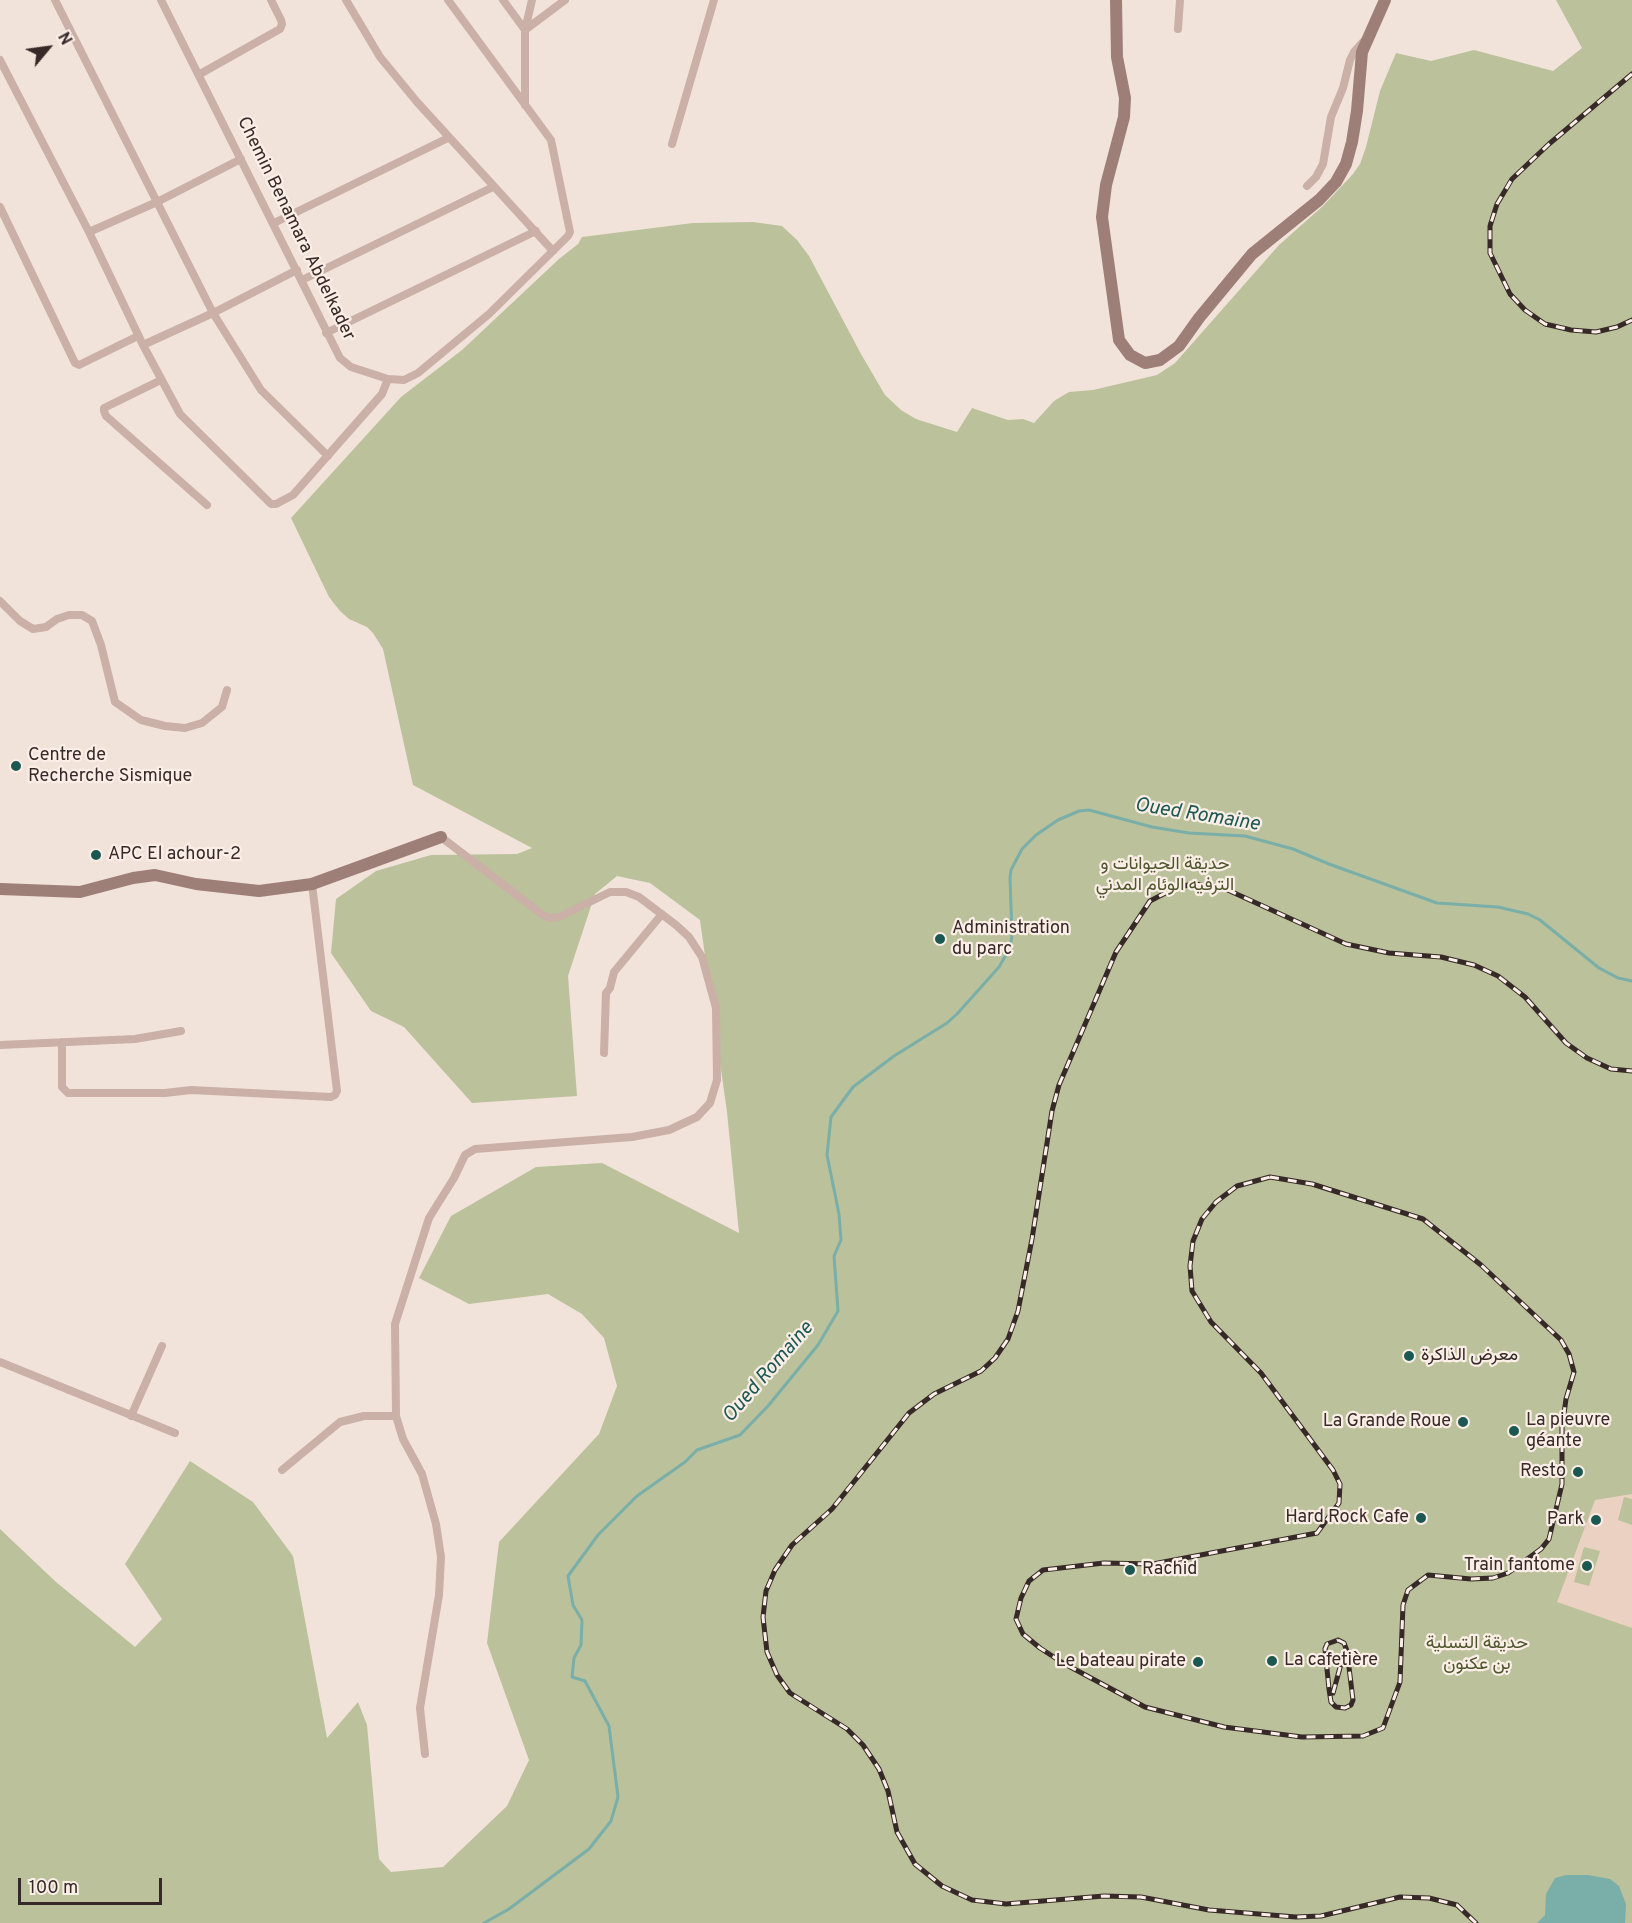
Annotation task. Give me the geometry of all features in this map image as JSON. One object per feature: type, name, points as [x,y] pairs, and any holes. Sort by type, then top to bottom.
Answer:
[{"type":"street","points":[[55,0],[213,313],[261,390],[328,456]]},
{"type":"street","name":"Chemin Benamara Abdelkader","points":[[161,0],[340,358],[351,368],[388,379],[404,380],[418,373],[489,315],[570,232],[554,146],[448,0]]},
{"type":"street","points":[[200,74],[280,29],[281,20],[271,0]]},
{"type":"street","points":[[346,0],[380,57],[448,138],[553,251]]},
{"type":"street","points":[[503,0],[525,30]]},
{"type":"street","points":[[525,105],[525,30],[532,0]]},
{"type":"street","points":[[525,30],[565,0]]},
{"type":"street","points":[[672,144],[714,0]]},
{"type":"street","points":[[1116,0],[1117,57],[1125,98],[1124,117],[1106,185],[1102,217],[1119,340],[1130,355],[1145,363],[1160,360],[1179,346],[1252,254],[1320,200],[1336,182],[1346,164],[1352,142],[1362,52],[1385,0]]},
{"type":"street","points":[[1178,29],[1180,0]]},
{"type":"street","points":[[1307,186],[1316,177],[1323,164],[1331,117],[1343,88],[1350,60],[1367,38]]},
{"type":"street","points":[[0,60],[89,232],[138,336],[180,414],[271,504],[276,504],[292,495],[382,394],[388,379]]},
{"type":"street","points":[[274,223],[448,138]]},
{"type":"street","points":[[89,232],[157,202],[241,159]]},
{"type":"street","points":[[302,280],[493,187]]},
{"type":"street","points":[[0,207],[75,363],[79,365],[138,336]]},
{"type":"street","points":[[326,333],[536,231]]},
{"type":"street","points":[[143,345],[213,313],[297,270]]},
{"type":"street","points":[[161,380],[104,408],[104,411],[106,416],[207,505]]},
{"type":"street","points":[[0,601],[20,621],[33,629],[46,627],[57,619],[69,615],[82,615],[92,621],[101,645],[115,702],[141,720],[185,728],[202,723],[222,707],[227,690]]},
{"type":"street","points":[[0,889],[80,892],[133,878],[155,875],[196,884],[259,891],[312,884],[441,837],[543,915],[550,918],[559,917],[610,892],[626,892],[639,897],[689,937],[702,957],[716,1008],[717,1080],[710,1103],[697,1117],[669,1130],[632,1137],[475,1149],[465,1155],[454,1178],[429,1218],[396,1316],[396,1416],[403,1439],[422,1474],[436,1524],[441,1557],[439,1595],[420,1708],[424,1754]]},
{"type":"street","points":[[62,1042],[62,1087],[68,1093],[165,1093],[190,1090],[335,1095],[337,1091],[312,884]]},
{"type":"street","points":[[603,1053],[606,993],[610,988],[614,972],[662,914]]},
{"type":"street","points":[[0,1045],[135,1039],[181,1031]]},
{"type":"street","points":[[131,1416],[162,1346]]},
{"type":"street","points":[[0,1362],[175,1433]]},
{"type":"street","points":[[282,1470],[340,1422],[364,1416],[396,1416]]},
{"type":"green space","name":"حديقة الحيوانات و الترفيه الوئام المدني","points":[[1556,0],[1632,0],[1632,1923],[0,1923],[0,1529],[56,1582],[135,1647],[162,1619],[125,1564],[190,1461],[253,1502],[293,1556],[327,1738],[358,1702],[367,1725],[379,1859],[391,1872],[443,1867],[507,1806],[529,1760],[487,1643],[499,1542],[599,1434],[617,1386],[604,1338],[582,1314],[548,1294],[469,1304],[419,1278],[451,1216],[536,1167],[602,1163],[739,1233],[727,1112],[700,920],[650,883],[617,876],[595,894],[568,976],[577,1096],[472,1103],[404,1027],[371,1011],[331,953],[336,899],[376,871],[431,855],[517,854],[532,848],[413,785],[383,649],[367,627],[349,619],[329,597],[291,518],[401,397],[462,350],[578,244],[582,237],[693,223],[753,222],[782,226],[809,256],[885,395],[901,410],[916,419],[957,432],[972,408],[1008,420],[1023,419],[1034,423],[1054,401],[1069,392],[1093,390],[1157,375],[1175,363],[1279,245],[1323,206],[1353,174],[1360,164],[1380,91],[1396,53],[1431,61],[1474,50],[1553,71],[1582,48]]},
{"type":"shaded area","points":[[1632,1494],[1632,1499],[1624,1497],[1618,1520],[1632,1525],[1632,1628],[1557,1602],[1595,1500]],"holes":[[[1584,1547],[1600,1551],[1589,1586],[1574,1582]]]},
{"type":"water","points":[[1566,1875],[1588,1875],[1610,1879],[1619,1886],[1626,1904],[1625,1923],[1537,1923],[1545,1915],[1546,1894],[1555,1878]]},
{"type":"waterway","name":"Oued Romaine","points":[[484,1923],[509,1909],[589,1849],[611,1821],[618,1797],[609,1726],[585,1681],[572,1677],[574,1658],[581,1645],[582,1620],[573,1605],[568,1576],[598,1535],[637,1496],[685,1462],[697,1450],[740,1435],[768,1406],[818,1345],[838,1311],[834,1256],[841,1240],[839,1214],[827,1155],[831,1117],[853,1087],[894,1056],[947,1023],[999,967],[1010,948],[1012,935],[1011,870],[1022,849],[1036,835],[1058,820],[1079,811],[1089,810],[1152,827],[1189,833],[1245,836],[1293,849],[1437,903],[1498,907],[1528,914],[1540,920],[1599,968],[1618,978],[1632,981]]},
{"type":"railway","points":[[1632,74],[1549,144],[1512,179],[1497,204],[1490,226],[1490,253],[1510,294],[1525,310],[1545,324],[1571,330],[1596,332],[1617,327],[1632,320]]},
{"type":"railway","points":[[1476,1923],[1457,1905],[1429,1898],[1400,1897],[1321,1916],[1296,1917],[1209,1910],[1141,1897],[1104,1896],[1006,1904],[972,1900],[942,1886],[915,1864],[897,1832],[888,1791],[879,1769],[863,1745],[847,1729],[790,1693],[777,1675],[767,1652],[763,1617],[766,1591],[775,1570],[792,1545],[832,1509],[909,1413],[934,1394],[981,1371],[995,1358],[1008,1339],[1018,1311],[1052,1111],[1059,1085],[1116,952],[1150,901],[1173,889],[1192,884],[1219,886],[1346,944],[1389,953],[1441,957],[1474,965],[1498,976],[1525,997],[1566,1043],[1587,1058],[1611,1069],[1632,1071]]},
{"type":"railway","points":[[1270,1177],[1312,1184],[1423,1219],[1481,1265],[1561,1340],[1569,1354],[1574,1372],[1566,1399],[1562,1428],[1562,1484],[1549,1539],[1541,1549],[1508,1573],[1493,1578],[1471,1579],[1428,1575],[1408,1590],[1403,1605],[1400,1682],[1383,1728],[1363,1736],[1302,1737],[1224,1727],[1145,1707],[1063,1663],[1040,1648],[1023,1634],[1016,1619],[1021,1598],[1029,1581],[1043,1570],[1104,1563],[1153,1564],[1317,1533],[1339,1503],[1340,1484],[1333,1470],[1261,1373],[1211,1322],[1192,1291],[1190,1266],[1193,1241],[1202,1219],[1216,1202],[1237,1186],[1270,1177]]},
{"type":"railway","points":[[1338,1640],[1344,1643],[1347,1651],[1353,1700],[1351,1705],[1345,1708],[1336,1707],[1331,1702],[1329,1689],[1325,1649],[1327,1644],[1338,1640]]},
{"type":"railway","points":[[1333,1693],[1344,1653]]},
{"type":"place","name":"Centre de Recherche Sismique","points":[[16,766]]},
{"type":"place","name":"APC El achour-2","points":[[96,855]]},
{"type":"place","name":"Administration du parc","points":[[940,939]]},
{"type":"place","name":"معرض الذاكرة","points":[[1409,1356]]},
{"type":"place","name":"La Grande Roue","points":[[1463,1422]]},
{"type":"place","name":"La pieuvre géante","points":[[1514,1431]]},
{"type":"place","name":"Resto","points":[[1578,1472]]},
{"type":"place","name":"Hard Rock Cafe","points":[[1421,1518]]},
{"type":"place","name":"Park","points":[[1596,1520]]},
{"type":"place","name":"Train fantome","points":[[1587,1566]]},
{"type":"place","name":"Rachid","points":[[1130,1570]]},
{"type":"place","name":"La cafetière","points":[[1272,1661]]},
{"type":"place","name":"Le bateau pirate","points":[[1198,1662]]},
{"type":"park label","name":"حديقة التسلية بن عكنون","points":[[1477,1654]]}]
